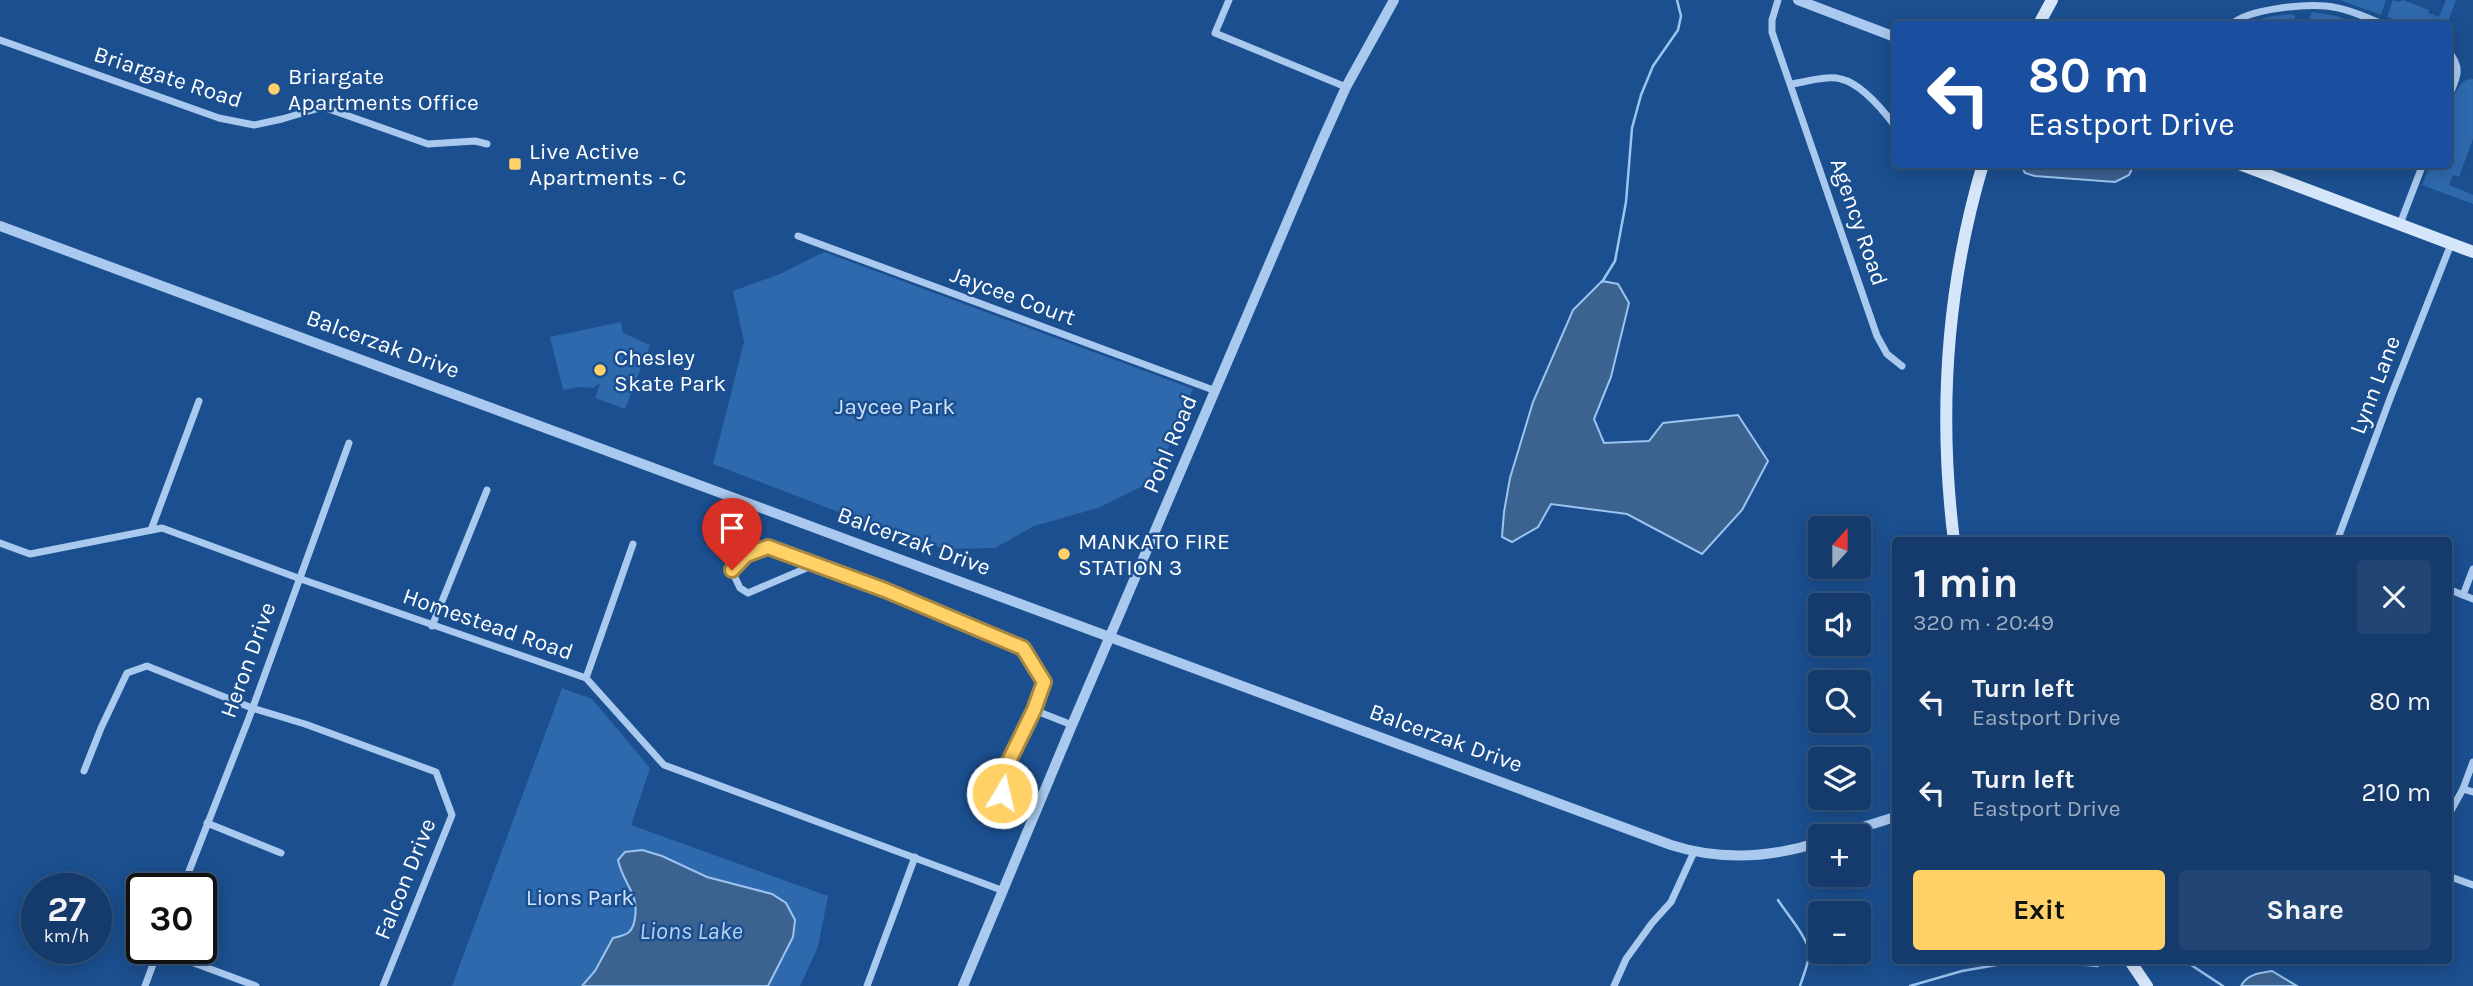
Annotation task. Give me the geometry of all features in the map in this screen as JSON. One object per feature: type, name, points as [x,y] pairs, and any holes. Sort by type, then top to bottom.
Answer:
[{"type":"main road","points":[[2041,21],[2052,0]]},
{"type":"main road","points":[[1954,537],[1945,452],[1947,350],[1961,250],[1982,168]]},
{"type":"main road","points":[[2250,168],[2473,252]]},
{"type":"main road","points":[[2132,964],[2147,986]]},
{"type":"street","points":[[1229,0],[1215,33],[1346,87]]},
{"type":"street","name":"Pohl Road","points":[[963,986],[1346,87],[1394,0]]},
{"type":"street","name":"Agency Road","points":[[1778,0],[1772,20],[1772,32],[1877,336],[1887,354],[1902,366]]},
{"type":"street","points":[[1798,0],[1892,36]]},
{"type":"street","points":[[2236,21],[2252,13],[2300,6],[2325,6],[2347,10],[2375,21]]},
{"type":"street","name":"Briargate Road","points":[[0,40],[219,118],[254,125],[282,120],[323,107],[428,144],[475,141],[487,144]]},
{"type":"street","points":[[2452,56],[2456,60],[2458,74],[2452,88]]},
{"type":"street","points":[[1791,84],[1841,79],[1880,106],[1892,122]]},
{"type":"street","points":[[2400,224],[2421,168]]},
{"type":"street","name":"Balcerzak Drive","points":[[0,226],[1694,852],[1755,856],[1808,845]]},
{"type":"street","name":"Jaycee Court","points":[[798,236],[1216,391]]},
{"type":"street","name":"Lynn Lane","points":[[2338,537],[2451,244]]},
{"type":"street","points":[[151,530],[199,401]]},
{"type":"street","name":"Heron Drive","points":[[188,873],[349,443]]},
{"type":"street","points":[[432,626],[487,490]]},
{"type":"street","name":"Homestead Road","points":[[0,543],[30,554],[162,528],[298,579],[586,678],[664,765],[1004,891]]},
{"type":"street","points":[[586,678],[633,544]]},
{"type":"street","points":[[816,564],[748,593],[740,588],[732,570],[746,555],[768,547],[816,564],[1023,648],[1044,682],[1034,710],[1006,767]]},
{"type":"street","points":[[2463,595],[2473,569]]},
{"type":"street","points":[[2452,591],[2473,599]]},
{"type":"street","points":[[84,771],[127,673],[147,666],[252,708]]},
{"type":"street","name":"Falcon Drive","points":[[252,708],[436,772],[452,815],[383,986]]},
{"type":"street","points":[[1034,710],[1072,725]]},
{"type":"street","points":[[2452,809],[2473,762]]},
{"type":"street","points":[[992,766],[1006,767],[1012,774],[1012,784],[1002,793],[992,793],[985,786],[985,772],[992,766]]},
{"type":"street","points":[[2463,789],[2473,792]]},
{"type":"street","points":[[1871,824],[1892,818]]},
{"type":"street","points":[[207,822],[281,853]]},
{"type":"street","points":[[1614,986],[1626,959],[1671,902],[1694,852]]},
{"type":"street","points":[[867,986],[915,856]]},
{"type":"street","points":[[2452,877],[2473,885]]},
{"type":"street","points":[[145,986],[153,964]]},
{"type":"street","points":[[198,964],[256,986]]},
{"type":"green space","points":[[2340,0],[2386,0],[2381,15]]},
{"type":"green space","points":[[2393,0],[2403,0],[2439,17],[2446,0],[2456,0],[2448,21],[2398,21],[2387,17]]},
{"type":"green space","points":[[2312,12],[2351,21],[2308,21]]},
{"type":"green space","points":[[2291,14],[2295,16],[2294,21],[2261,19]]},
{"type":"green space","points":[[2473,79],[2473,139],[2459,177],[2453,175],[2449,185],[2473,195],[2473,204],[2422,185],[2429,168],[2452,168],[2452,101],[2457,89],[2464,82]]},
{"type":"green space","name":"Jaycee Park","points":[[824,252],[1193,389],[1155,480],[1098,508],[1034,526],[995,548],[944,549],[713,464],[744,342],[733,291],[780,274]]},
{"type":"green space","name":"Chesley Skate Park","points":[[621,322],[623,333],[650,345],[625,409],[595,398],[600,383],[593,388],[563,390],[550,337]]},
{"type":"green space","name":"Lions Park","points":[[562,688],[592,699],[650,768],[631,825],[828,896],[818,947],[800,986],[452,986]]},
{"type":"water","points":[[2022,168],[2132,169],[2129,175],[2115,182],[2025,173]]},
{"type":"water","points":[[1602,281],[1618,284],[1629,303],[1611,377],[1594,419],[1604,443],[1649,441],[1663,423],[1738,415],[1768,461],[1742,510],[1702,554],[1627,514],[1551,504],[1538,527],[1512,542],[1502,537],[1510,478],[1533,402],[1573,310]]},
{"type":"water","name":"Lions Lake","points":[[642,850],[662,856],[707,877],[772,894],[786,903],[795,920],[793,937],[768,986],[582,986],[595,971],[613,938],[626,934],[633,927],[635,901],[618,860],[625,852]]},
{"type":"water","points":[[2272,971],[2297,986],[2241,986],[2258,973]]},
{"type":"waterway","points":[[1602,282],[1615,261],[1626,202],[1632,128],[1653,66],[1678,30],[1681,16],[1677,0]]},
{"type":"waterway","points":[[1778,900],[1808,947],[1808,961],[1800,986]]},
{"type":"waterway","points":[[1910,986],[1962,971],[2002,964]]},
{"type":"waterway","points":[[2075,964],[2098,966]]},
{"type":"waterway","points":[[2190,964],[2223,986]]},
{"type":"place","name":"Briargate Apartments Office","points":[[274,89]]},
{"type":"place","name":"Live Active Apartments - C","points":[[515,164]]},
{"type":"place","name":"Chesley Skate Park","points":[[600,370]]},
{"type":"place","name":"MANKATO FIRE STATION 3","points":[[1064,554]]},
{"type":"route","points":[[732,570],[746,555],[768,547],[885,590],[1023,648],[1044,682],[1034,710],[1006,767],[1012,774],[1012,784],[1002,793]]}]
